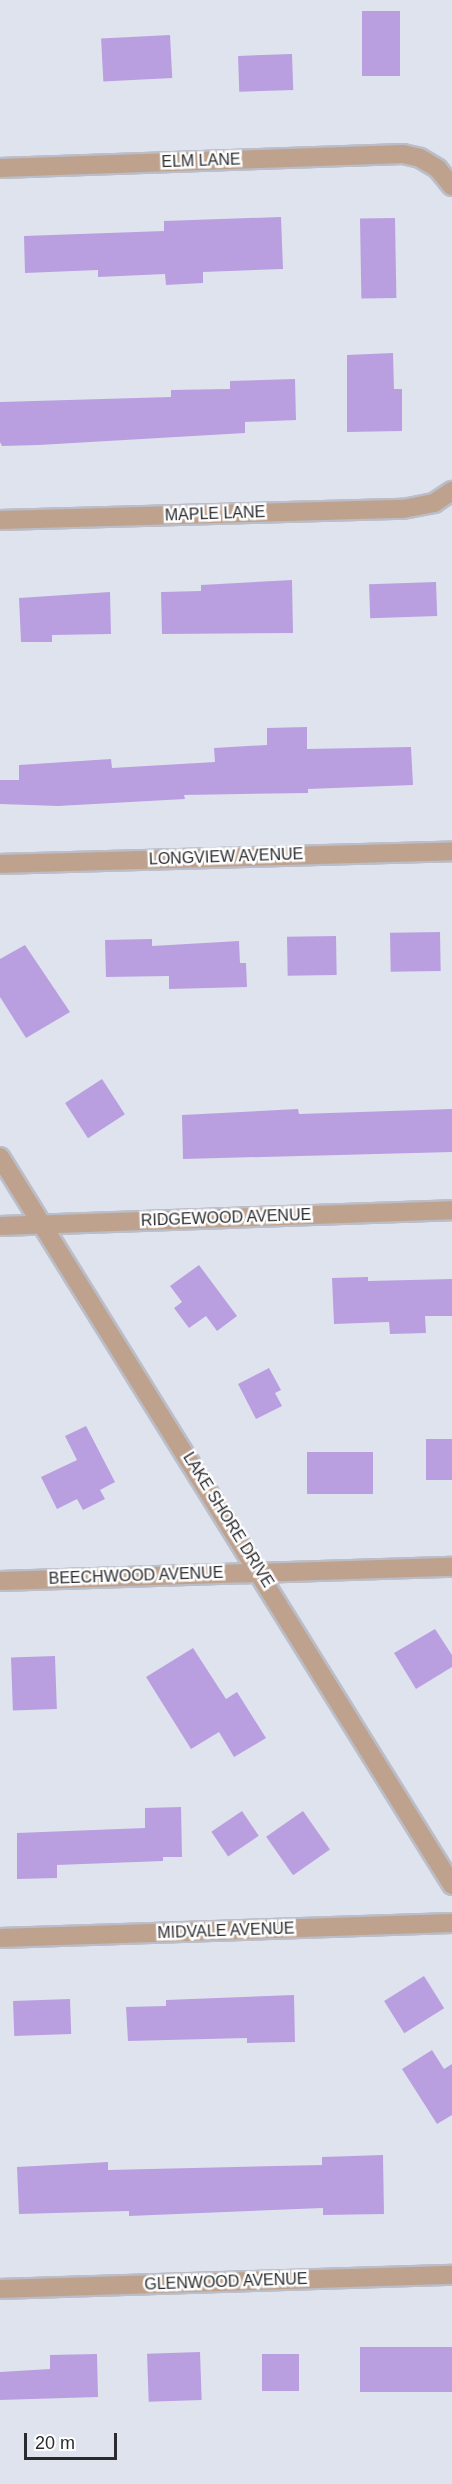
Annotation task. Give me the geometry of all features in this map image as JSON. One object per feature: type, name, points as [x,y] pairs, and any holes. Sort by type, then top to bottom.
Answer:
[{"type":"street","name":"ELM LANE","points":[[0,168],[403,154],[420,158],[438,169],[452,186]]},
{"type":"street","name":"MAPLE LANE","points":[[0,520],[403,509],[429,504],[452,491]]},
{"type":"street","name":"LONGVIEW AVENUE","points":[[0,864],[452,851]]},
{"type":"street","name":"LAKE SHORE DRIVE","points":[[0,1157],[261,1573],[452,1885]]},
{"type":"street","name":"RIDGEWOOD AVENUE","points":[[0,1226],[452,1210]]},
{"type":"street","name":"BEECHWOOD AVENUE","points":[[0,1581],[452,1567]]},
{"type":"street","name":"MIDVALE AVENUE","points":[[0,1938],[452,1923]]},
{"type":"street","name":"GLENWOOD AVENUE","points":[[0,2289],[452,2275]]},
{"type":"building","points":[[362,11],[400,11],[400,76],[362,76]]},
{"type":"building","points":[[170,35],[172,78],[103,82],[101,39]]},
{"type":"building","points":[[292,54],[293,90],[239,92],[238,56]]},
{"type":"building","points":[[281,217],[283,269],[203,272],[203,283],[166,285],[165,274],[98,277],[98,270],[25,273],[24,236],[164,231],[164,221]]},
{"type":"building","points":[[395,218],[396,298],[361,299],[360,219]]},
{"type":"building","points":[[393,353],[394,389],[402,389],[402,431],[347,432],[347,355]]},
{"type":"building","points":[[295,379],[296,420],[245,422],[245,433],[39,445],[2,446],[0,442],[0,402],[171,397],[171,390],[230,389],[230,381]]},
{"type":"building","points":[[292,580],[293,633],[162,634],[161,592],[201,591],[201,585]]},
{"type":"building","points":[[436,582],[437,616],[370,618],[369,584]]},
{"type":"building","points":[[110,592],[111,634],[52,635],[52,642],[21,642],[19,598]]},
{"type":"building","points":[[307,727],[307,749],[411,747],[413,785],[308,789],[308,793],[184,795],[185,799],[58,806],[0,804],[0,780],[19,780],[19,765],[111,759],[112,768],[215,762],[214,748],[267,745],[267,728]]},
{"type":"building","points":[[440,932],[441,971],[391,972],[390,933]]},
{"type":"building","points":[[336,936],[337,975],[288,976],[287,937]]},
{"type":"building","points":[[152,939],[152,946],[239,941],[240,963],[246,963],[247,987],[169,989],[169,976],[106,977],[105,940]]},
{"type":"building","points":[[25,945],[70,1012],[26,1038],[0,997],[0,959]]},
{"type":"building","points":[[102,1079],[125,1114],[88,1138],[65,1103]]},
{"type":"building","points":[[298,1109],[299,1114],[452,1109],[452,1152],[183,1159],[182,1115]]},
{"type":"building","points":[[199,1265],[237,1316],[217,1331],[206,1316],[189,1328],[174,1308],[182,1302],[170,1286]]},
{"type":"building","points":[[368,1277],[368,1281],[452,1279],[452,1316],[425,1316],[426,1333],[390,1334],[389,1322],[334,1324],[332,1278]]},
{"type":"building","points":[[269,1368],[281,1390],[275,1393],[282,1406],[256,1419],[238,1384]]},
{"type":"building","points":[[86,1426],[115,1482],[100,1490],[105,1499],[83,1510],[77,1499],[57,1509],[41,1477],[77,1460],[65,1436]]},
{"type":"building","points":[[426,1439],[452,1439],[452,1480],[426,1480]]},
{"type":"building","points":[[307,1452],[373,1452],[373,1494],[307,1494]]},
{"type":"building","points":[[435,1629],[452,1655],[452,1667],[416,1689],[394,1653]]},
{"type":"building","points":[[193,1648],[226,1699],[237,1692],[266,1738],[234,1757],[219,1732],[191,1749],[146,1677]]},
{"type":"building","points":[[55,1656],[57,1709],[13,1711],[11,1658]]},
{"type":"building","points":[[181,1807],[182,1857],[163,1857],[163,1861],[57,1865],[57,1878],[17,1879],[17,1833],[145,1828],[145,1808]]},
{"type":"building","points":[[242,1811],[259,1836],[228,1857],[211,1832]]},
{"type":"building","points":[[303,1811],[330,1850],[293,1875],[266,1837]]},
{"type":"building","points":[[424,1976],[444,2008],[404,2033],[384,2001]]},
{"type":"building","points":[[294,1995],[295,2042],[247,2043],[247,2038],[128,2041],[126,2007],[166,2006],[166,2000]]},
{"type":"building","points":[[70,1999],[71,2034],[14,2036],[13,2001]]},
{"type":"building","points":[[432,2050],[444,2069],[452,2064],[452,2115],[437,2124],[402,2069]]},
{"type":"building","points":[[383,2155],[384,2214],[323,2215],[323,2208],[129,2216],[129,2211],[19,2214],[17,2167],[108,2162],[108,2170],[322,2165],[322,2157]]},
{"type":"building","points":[[360,2347],[452,2347],[452,2392],[360,2392]]},
{"type":"building","points":[[200,2352],[202,2400],[149,2402],[147,2354]]},
{"type":"building","points":[[97,2354],[98,2397],[0,2400],[0,2372],[50,2369],[50,2355]]},
{"type":"building","points":[[262,2354],[299,2354],[299,2391],[262,2391]]}]
